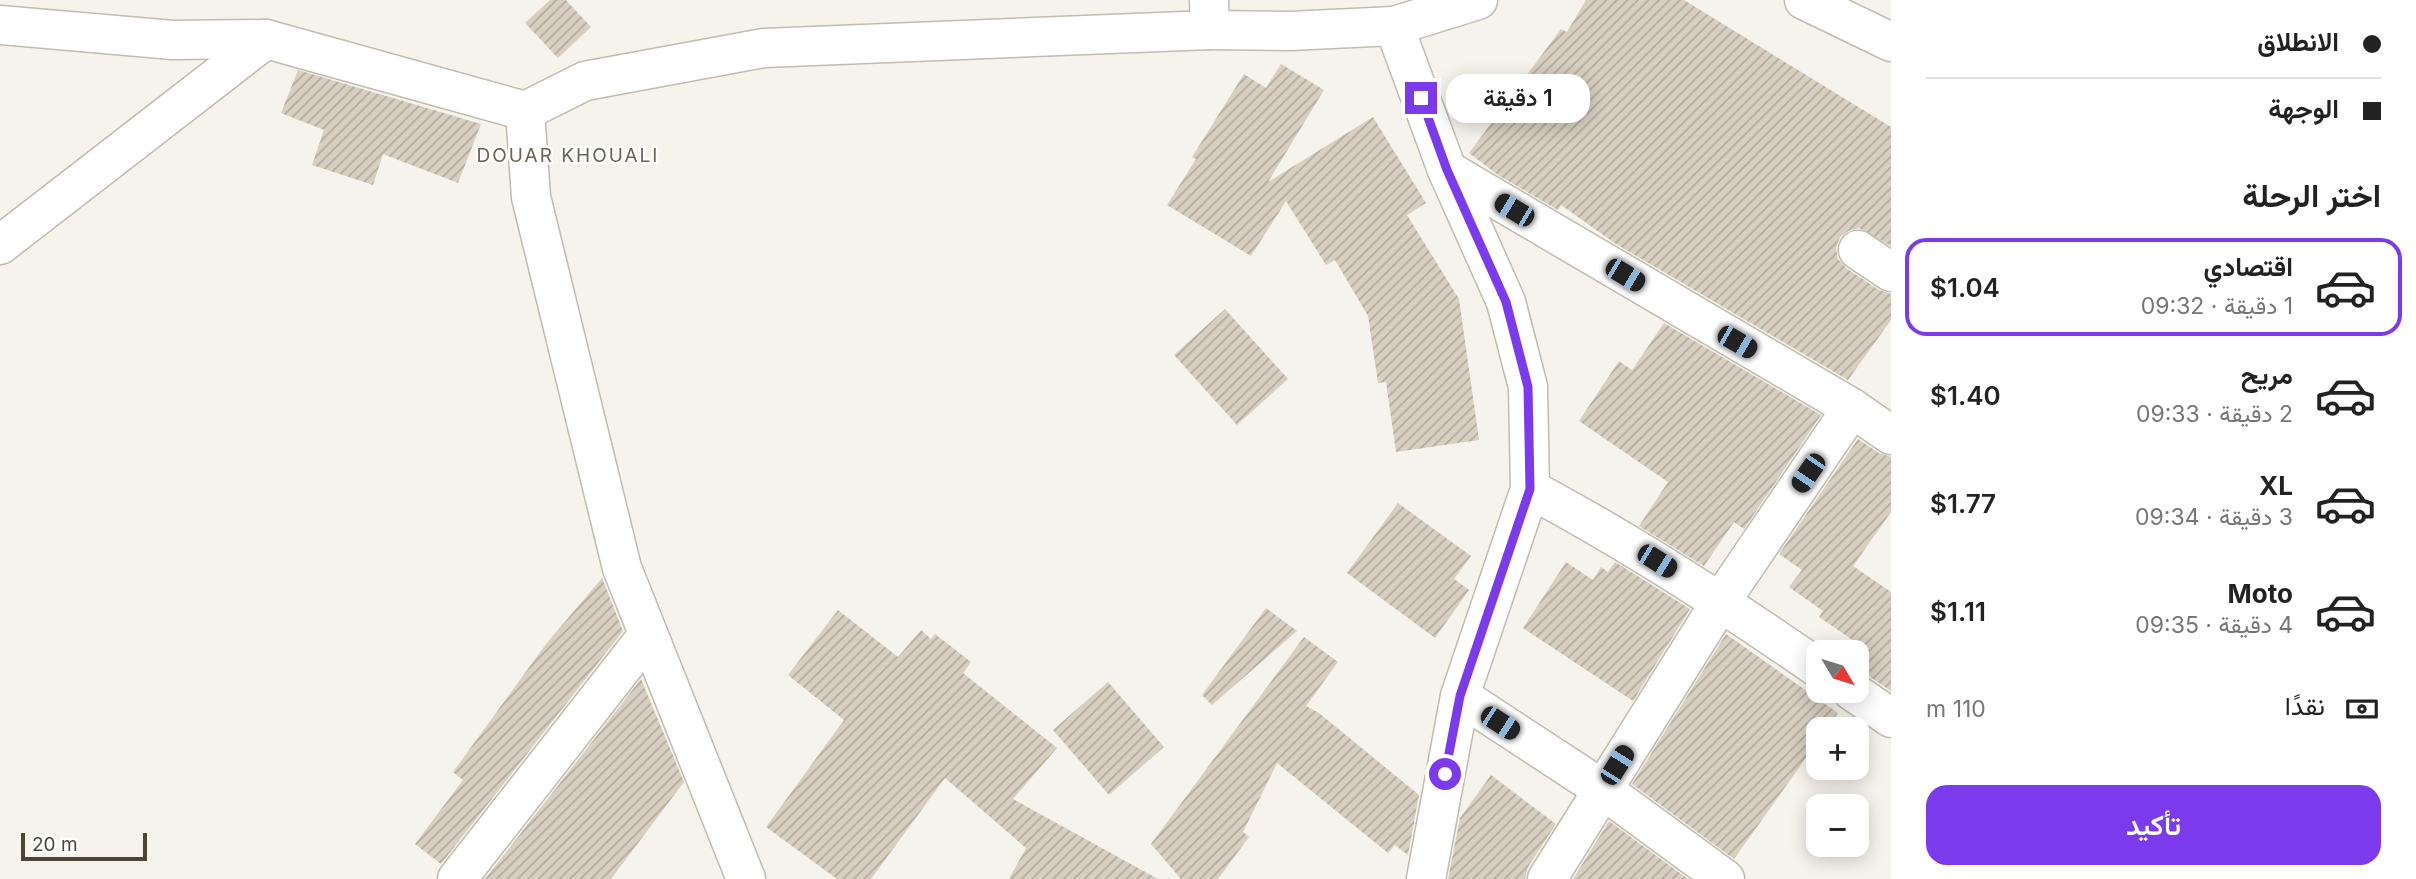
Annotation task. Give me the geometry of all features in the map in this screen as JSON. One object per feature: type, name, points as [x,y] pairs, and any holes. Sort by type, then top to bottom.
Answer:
[{"type":"street","points":[[0,25],[173,40],[266,39],[525,111],[585,81],[764,48],[1209,15],[1290,31],[1394,26],[1478,0]]},
{"type":"street","points":[[1804,0],[1891,42]]},
{"type":"street","points":[[1394,26],[1447,170],[1506,302],[1528,387],[1530,489],[1460,696],[1426,879]]},
{"type":"street","points":[[0,245],[266,39]]},
{"type":"street","points":[[525,111],[531,197],[622,568],[746,879]]},
{"type":"street","points":[[1447,170],[1852,408],[1891,435]]},
{"type":"street","points":[[1858,250],[1891,272]]},
{"type":"street","points":[[1547,879],[1721,601],[1852,408]]},
{"type":"street","points":[[1530,489],[1613,534],[1721,601],[1806,660]]},
{"type":"street","points":[[457,879],[648,635]]},
{"type":"street","points":[[1460,696],[1602,789],[1725,879]]},
{"type":"street","points":[[1869,703],[1891,718]]},
{"type":"building","points":[[550,0],[566,0],[591,27],[558,58],[525,23]]},
{"type":"building","points":[[1586,0],[1684,0],[1891,127],[1891,246],[1859,228],[1840,237],[1836,248],[1838,259],[1846,268],[1879,290],[1891,294],[1891,320],[1848,380],[1616,244],[1561,205],[1558,210],[1498,175],[1469,153],[1561,29],[1567,32]]},
{"type":"building","points":[[1281,64],[1324,90],[1268,182],[1373,117],[1426,203],[1407,215],[1459,299],[1479,440],[1396,452],[1386,382],[1378,383],[1368,316],[1335,260],[1326,265],[1286,201],[1251,256],[1167,205],[1196,159],[1192,157],[1244,74],[1266,88]]},
{"type":"building","points":[[298,70],[481,124],[458,183],[383,154],[373,185],[312,165],[324,130],[281,113]]},
{"type":"building","points":[[1225,309],[1288,379],[1237,425],[1174,355]]},
{"type":"building","points":[[1664,323],[1821,415],[1744,529],[1734,522],[1704,566],[1639,526],[1668,482],[1579,421],[1619,361],[1632,370]]},
{"type":"building","points":[[1858,439],[1879,453],[1891,457],[1891,512],[1853,566],[1891,592],[1891,691],[1869,676],[1869,640],[1853,640],[1819,617],[1823,611],[1789,587],[1802,570],[1779,554]]},
{"type":"building","points":[[1398,503],[1471,556],[1454,579],[1469,590],[1435,638],[1347,573]]},
{"type":"building","points":[[1566,562],[1593,580],[1601,567],[1608,572],[1615,562],[1690,609],[1633,701],[1523,628]]},
{"type":"building","points":[[602,578],[623,631],[441,864],[415,844],[463,780],[453,772],[546,644]]},
{"type":"building","points":[[1266,608],[1297,631],[1212,705],[1202,695]]},
{"type":"building","points":[[838,610],[898,657],[921,630],[931,639],[935,634],[971,662],[963,673],[1057,748],[1013,799],[1158,879],[1009,879],[1026,848],[945,778],[871,879],[837,879],[766,827],[844,720],[788,675]]},
{"type":"building","points":[[1726,634],[1806,690],[1806,704],[1825,704],[1838,713],[1835,717],[1806,717],[1806,758],[1734,859],[1632,784]]},
{"type":"building","points":[[1304,637],[1338,662],[1306,706],[1319,713],[1419,795],[1408,855],[1395,845],[1388,853],[1277,763],[1243,832],[1249,837],[1218,879],[1181,879],[1151,844]]},
{"type":"building","points":[[641,679],[684,782],[611,879],[485,879]]},
{"type":"building","points":[[1108,682],[1164,747],[1109,795],[1053,730]]},
{"type":"building","points":[[1491,775],[1556,824],[1528,867],[1525,879],[1448,879],[1460,818]]},
{"type":"building","points":[[1609,821],[1688,879],[1573,879]]},
{"type":"district","name":"DOUAR KHOUALI","points":[[568,155]]},
{"type":"route","points":[[1421,98],[1447,170],[1506,302],[1528,387],[1530,489],[1460,696],[1445,774]]}]
